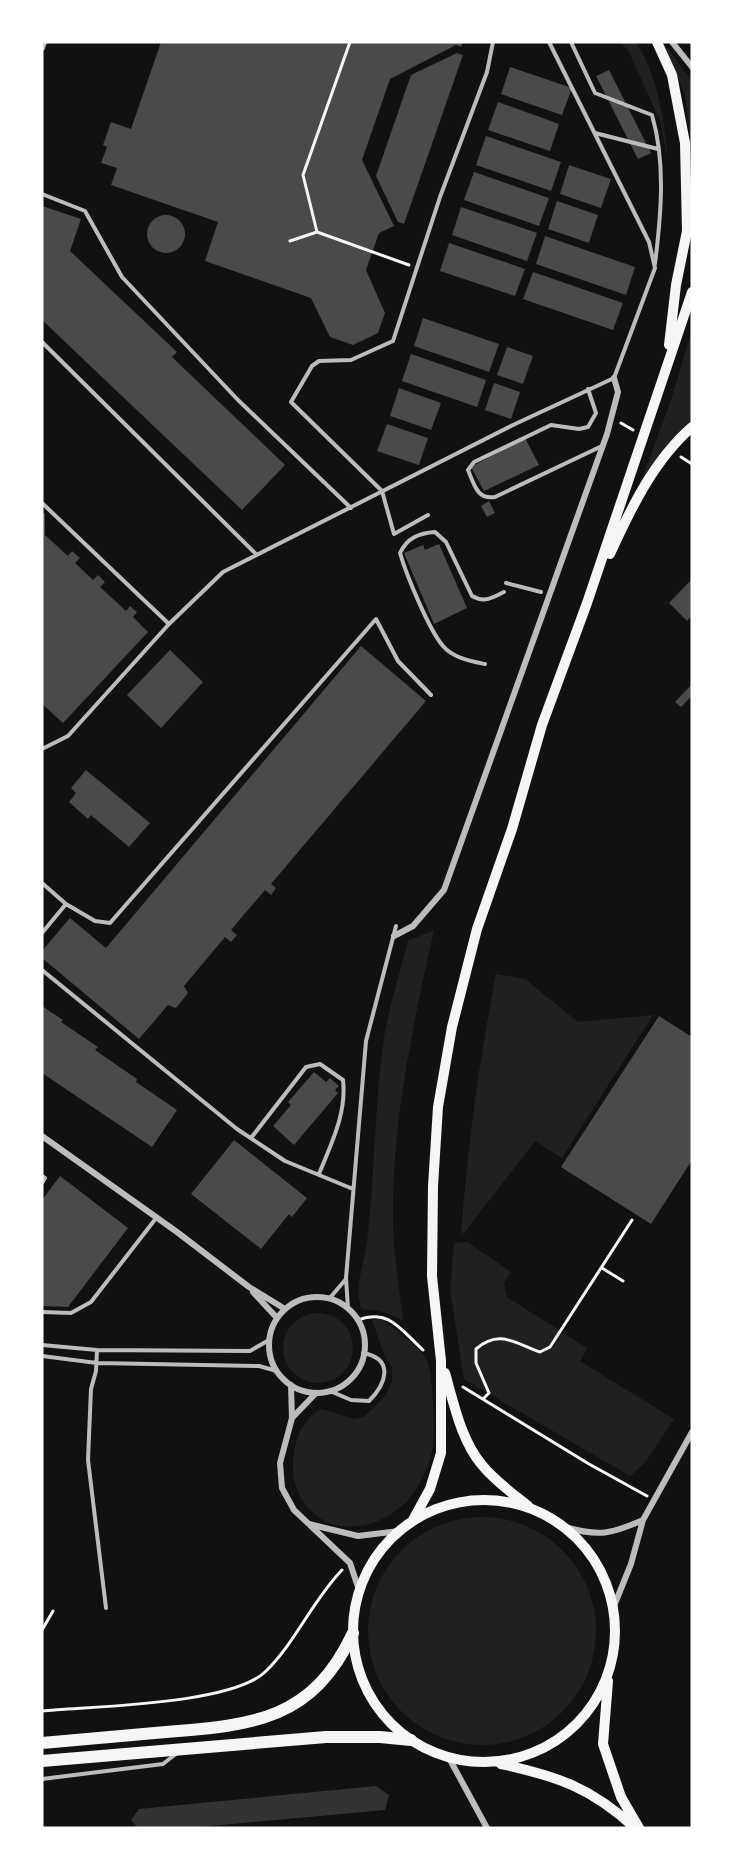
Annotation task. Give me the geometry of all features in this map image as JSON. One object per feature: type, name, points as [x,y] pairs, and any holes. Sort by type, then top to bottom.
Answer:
[{"type":"highway","points":[[42,1743],[255,1722],[297,1702],[315,1687],[342,1657],[353,1633]]},
{"type":"highway","points":[[42,1761],[326,1737],[380,1737],[411,1740]]},
{"type":"main road","points":[[657,42],[672,75],[685,143],[687,231],[676,285],[667,367]]},
{"type":"main road","points":[[413,1520],[430,1489],[441,1453],[441,1361],[432,1276],[433,1186],[438,1107],[452,1027],[477,929],[512,829],[542,725],[587,603],[692,292]]},
{"type":"main road","points":[[587,603],[633,506],[671,445],[692,427]]},
{"type":"main road","points":[[441,1361],[461,1427],[473,1453],[493,1477],[530,1508],[565,1527],[582,1543],[596,1562],[607,1583],[614,1606],[616,1638],[608,1677],[603,1744],[621,1797],[637,1828]]},
{"type":"main road","points":[[530,1508],[500,1501],[470,1500],[441,1507],[413,1520],[399,1531],[373,1561],[359,1590],[353,1633],[357,1664],[369,1694],[387,1720],[411,1740],[449,1758],[472,1762],[495,1762],[524,1757],[552,1745],[582,1719],[594,1704],[608,1677]]},
{"type":"main road","points":[[495,1762],[555,1776],[584,1788],[614,1808],[637,1828]]},
{"type":"street","points":[[42,48],[44,42]]},
{"type":"street","points":[[674,42],[692,66]]},
{"type":"street","points":[[394,936],[413,926],[444,890],[603,445],[618,392],[614,378]]},
{"type":"street","points":[[42,1136],[157,1217],[249,1287],[285,1309]]},
{"type":"street","points":[[249,1287],[277,1318]]},
{"type":"street","points":[[309,1298],[329,1299],[348,1309],[358,1320],[363,1333],[363,1353],[356,1372],[347,1382],[330,1391],[302,1392],[276,1371],[270,1356],[269,1340],[277,1318],[285,1309],[309,1298]]},
{"type":"street","points":[[291,1385],[292,1418],[280,1463],[282,1488],[294,1510],[350,1563],[359,1590]]},
{"type":"street","points":[[292,1418],[316,1393]]},
{"type":"street","points":[[614,1606],[631,1564],[643,1520],[692,1432]]},
{"type":"street","points":[[565,1527],[591,1534],[604,1534],[619,1531],[643,1520]]},
{"type":"street","points":[[306,1523],[358,1536],[399,1531]]},
{"type":"street","points":[[449,1758],[487,1828]]},
{"type":"lane","points":[[428,515],[394,534],[382,491],[291,402],[312,366],[319,361],[351,360],[393,341],[440,197],[480,92],[492,42]]},
{"type":"lane","points":[[549,42],[649,242],[655,268]]},
{"type":"lane","points":[[42,749],[68,736],[169,624],[223,572],[256,554],[308,532],[382,491],[614,378],[655,268],[662,213],[658,149],[652,115],[595,93],[571,42]]},
{"type":"lane","points":[[594,132],[658,149]]},
{"type":"lane","points":[[42,194],[85,211],[122,277],[238,400],[351,508]]},
{"type":"lane","points":[[42,342],[256,554]]},
{"type":"lane","points":[[588,389],[596,413],[588,427],[579,429],[551,425],[474,462],[468,470],[480,496],[486,498],[603,445]]},
{"type":"lane","points":[[42,503],[169,624]]},
{"type":"lane","points":[[486,663],[454,655],[443,646],[412,584],[400,553],[405,543],[412,538],[435,532],[446,542],[472,596],[478,600],[491,599],[504,592]]},
{"type":"lane","points":[[506,583],[541,592]]},
{"type":"lane","points":[[42,883],[66,904],[95,921],[110,923],[375,619],[398,661],[431,695]]},
{"type":"lane","points":[[42,933],[66,904]]},
{"type":"lane","points":[[348,1309],[346,1278],[366,1041],[396,926]]},
{"type":"lane","points":[[42,970],[251,1138],[285,1161],[353,1189]]},
{"type":"lane","points":[[251,1138],[306,1066],[320,1064],[343,1080],[345,1094],[338,1125],[319,1174]]},
{"type":"lane","points":[[42,1176],[45,1178],[42,1183]]},
{"type":"lane","points":[[42,1312],[71,1313],[91,1302],[157,1217]]},
{"type":"lane","points":[[329,1299],[346,1278]]},
{"type":"lane","points":[[42,1345],[97,1350],[250,1351],[269,1340]]},
{"type":"lane","points":[[97,1350],[97,1363],[91,1389],[88,1460],[106,1608]]},
{"type":"lane","points":[[330,1391],[351,1401],[369,1401],[382,1388],[385,1377],[381,1362],[375,1355],[363,1353]]},
{"type":"lane","points":[[42,1356],[97,1363],[259,1366],[276,1371]]},
{"type":"lane","points":[[42,1779],[163,1764],[184,1748]]},
{"type":"path","points":[[317,232],[303,175],[350,42]]},
{"type":"path","points":[[290,241],[317,232],[417,268]]},
{"type":"path","points":[[483,1399],[489,1393],[477,1364],[476,1349],[486,1341],[499,1337],[540,1352],[550,1347],[632,1220]]},
{"type":"path","points":[[602,1268],[623,1281]]},
{"type":"path","points":[[358,1320],[372,1315],[384,1316],[423,1350]]},
{"type":"path","points":[[463,1387],[589,1464],[654,1500]]},
{"type":"path","points":[[42,1711],[211,1696],[241,1688],[263,1674],[291,1643],[328,1585],[350,1563]]},
{"type":"path","points":[[42,1630],[53,1611]]},
{"type":"shaded area","points":[[620,42],[636,42],[650,70],[662,115],[668,161],[660,121],[628,50]]},
{"type":"shaded area","points":[[664,44],[692,81],[692,155],[685,95]]},
{"type":"shaded area","points":[[692,330],[692,421],[667,445],[639,486],[670,403]]},
{"type":"shaded area","points":[[434,930],[406,1069],[394,1175],[393,1224],[403,1320],[380,1311],[362,1309],[359,1286],[367,1242],[378,1089],[386,1026],[408,941]]},
{"type":"shaded area","points":[[496,974],[525,979],[578,1022],[653,1015],[562,1158],[535,1141],[461,1237],[474,1105]]},
{"type":"shaded area","points":[[467,1242],[511,1272],[504,1283],[507,1297],[587,1348],[580,1361],[674,1419],[644,1464],[630,1476],[464,1379],[450,1290],[454,1243]]},
{"type":"shaded area","points":[[318,1313],[337,1319],[347,1329],[353,1348],[347,1367],[337,1377],[318,1383],[299,1377],[289,1367],[283,1348],[289,1329],[299,1319]]},
{"type":"shaded area","points":[[382,1319],[415,1345],[429,1365],[434,1432],[432,1453],[419,1484],[402,1506],[378,1521],[352,1527],[339,1526],[315,1515],[302,1499],[293,1473],[295,1446],[305,1424],[322,1409],[354,1419],[365,1416],[385,1396],[392,1382],[392,1367],[385,1357],[372,1320]]},
{"type":"shaded area","points":[[471,1517],[493,1517],[526,1525],[546,1536],[563,1550],[577,1567],[588,1587],[596,1620],[594,1653],[588,1675],[577,1695],[563,1712],[546,1726],[526,1737],[493,1745],[471,1745],[438,1737],[428,1732],[409,1719],[394,1704],[376,1675],[368,1642],[368,1620],[376,1587],[381,1577],[394,1558],[409,1543],[438,1525]]},
{"type":"shaded area","points":[[376,1786],[389,1795],[385,1810],[189,1828],[138,1828],[131,1820],[139,1809]]},
{"type":"building","points":[[161,42],[463,42],[461,47],[456,45],[390,79],[362,160],[394,226],[379,233],[366,270],[385,313],[378,333],[353,345],[330,337],[311,298],[205,261],[218,222],[111,185],[117,168],[101,163],[107,147],[103,145],[111,122],[131,129]]},
{"type":"building","points":[[457,53],[463,55],[404,224],[398,222],[376,176],[411,75]]},
{"type":"building","points":[[510,67],[572,88],[562,115],[501,94]]},
{"type":"building","points":[[609,70],[651,153],[638,159],[596,76]]},
{"type":"building","points":[[498,102],[559,124],[550,151],[488,130]]},
{"type":"building","points":[[486,136],[561,162],[551,191],[476,165]]},
{"type":"building","points":[[569,165],[611,179],[601,208],[560,194]]},
{"type":"building","points":[[474,172],[549,198],[539,226],[464,200]]},
{"type":"building","points":[[557,201],[598,215],[589,243],[548,229]]},
{"type":"building","points":[[42,206],[81,219],[70,251],[177,352],[172,357],[285,465],[242,510],[42,320]]},
{"type":"building","points":[[461,207],[537,233],[527,261],[452,235]]},
{"type":"building","points":[[166,215],[180,220],[185,234],[180,248],[166,253],[152,248],[147,234],[152,220]]},
{"type":"building","points":[[545,236],[635,267],[626,295],[536,264]]},
{"type":"building","points":[[449,243],[525,269],[515,296],[440,271]]},
{"type":"building","points":[[533,272],[623,303],[613,330],[523,299]]},
{"type":"building","points":[[423,318],[499,344],[489,372],[414,346]]},
{"type":"building","points":[[507,347],[533,356],[523,384],[497,375]]},
{"type":"building","points":[[411,354],[486,380],[477,407],[402,381]]},
{"type":"building","points":[[494,383],[520,392],[511,419],[485,410]]},
{"type":"building","points":[[399,388],[441,403],[431,430],[390,416]]},
{"type":"building","points":[[387,424],[428,438],[419,465],[377,451]]},
{"type":"building","points":[[525,438],[539,465],[484,491],[471,467]]},
{"type":"building","points":[[489,501],[495,513],[487,517],[481,506]]},
{"type":"building","points":[[42,511],[45,514],[45,535],[68,556],[72,551],[80,558],[75,563],[93,580],[98,575],[105,582],[100,587],[126,611],[130,606],[137,612],[133,617],[148,632],[63,723],[42,704]]},
{"type":"building","points":[[439,544],[467,608],[434,624],[404,553],[423,545],[425,550]]},
{"type":"building","points":[[692,579],[692,616],[687,621],[669,603]]},
{"type":"building","points":[[361,646],[426,701],[271,884],[276,888],[271,895],[265,890],[231,930],[237,935],[231,942],[225,937],[184,986],[188,993],[176,1008],[168,1005],[139,1039],[42,958],[42,951],[70,918],[106,948]]},
{"type":"building","points":[[170,650],[203,682],[161,728],[127,695]]},
{"type":"building","points":[[691,685],[692,696],[681,707],[675,702]]},
{"type":"building","points":[[86,770],[150,823],[129,847],[91,815],[88,819],[69,802],[76,793],[71,788]]},
{"type":"building","points":[[42,1006],[98,1047],[95,1050],[137,1079],[136,1082],[177,1110],[152,1147],[42,1073]]},
{"type":"building","points":[[659,1016],[692,1037],[692,1160],[651,1224],[561,1167]]},
{"type":"building","points":[[314,1072],[326,1082],[330,1078],[339,1086],[335,1090],[338,1093],[294,1145],[273,1126],[291,1105],[288,1102]]},
{"type":"building","points":[[234,1140],[307,1198],[292,1217],[289,1214],[261,1249],[191,1194]]},
{"type":"building","points":[[60,1176],[128,1228],[68,1307],[42,1306],[42,1200]]}]
